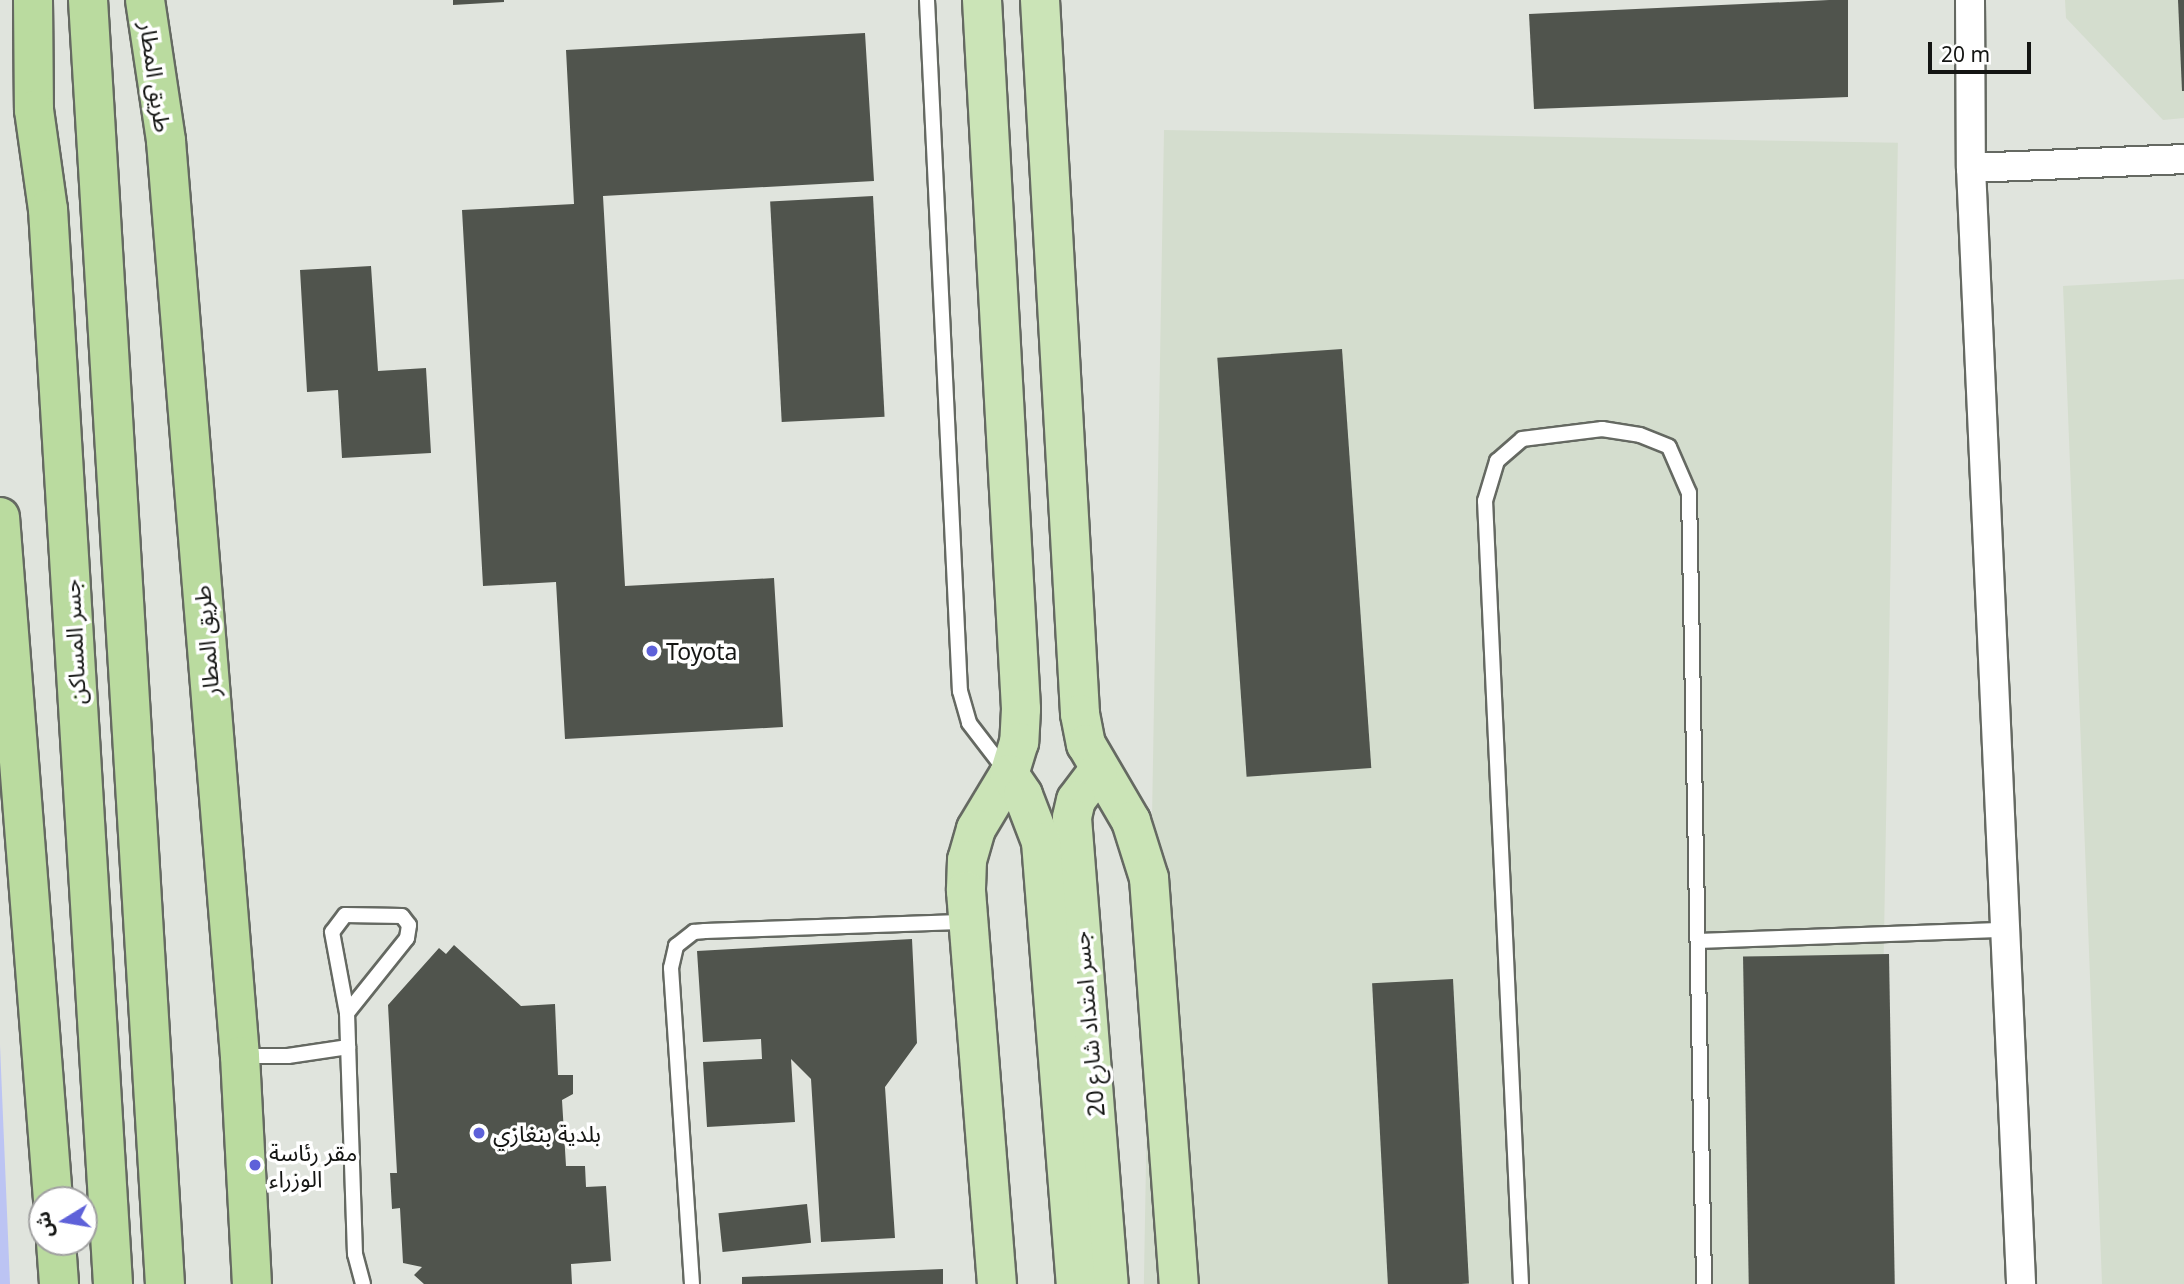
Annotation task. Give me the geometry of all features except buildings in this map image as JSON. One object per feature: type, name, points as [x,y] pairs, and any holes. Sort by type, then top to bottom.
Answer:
[{"type":"highway","name":"جسر المساكن","points":[[33,0],[34,110],[48,209],[113,1284]]},
{"type":"highway","points":[[88,0],[165,1284]]},
{"type":"highway","name":"طريق المطار","points":[[145,0],[166,141],[240,1056],[253,1284]]},
{"type":"highway","points":[[0,517],[52,1186]]},
{"type":"highway","points":[[57,1256],[59,1284]]},
{"type":"main road","points":[[982,0],[1021,709],[1019,742],[1009,774],[976,829],[967,860],[968,922],[997,1284]]},
{"type":"main road","points":[[1040,0],[1080,714],[1098,771],[1131,821],[1149,878],[1179,1284]]},
{"type":"main road","points":[[988,116],[1046,116]]},
{"type":"main road","name":"جسر امتداد شارع 20","points":[[1098,771],[1076,800],[1072,827],[1109,1284]]},
{"type":"main road","name":"جسر امتداد شارع 20","points":[[1009,774],[1023,795],[1041,842],[1076,1284]]},
{"type":"street","points":[[1970,0],[1971,168],[2021,1284]]},
{"type":"street","points":[[1971,168],[2184,159]]},
{"type":"lane","points":[[927,0],[960,691],[969,723],[1009,774]]},
{"type":"lane","points":[[1521,1284],[1485,500],[1497,461],[1522,439],[1602,429],[1640,435],[1669,447],[1682,471],[1689,493],[1704,1284]]},
{"type":"lane","points":[[347,1013],[407,938],[409,925],[402,916],[353,914],[334,925],[347,1013],[355,1254],[363,1284]]},
{"type":"lane","points":[[692,1284],[671,968],[676,946],[694,932],[705,931],[968,922]]},
{"type":"lane","points":[[1698,940],[2005,930]]},
{"type":"lane","points":[[240,1056],[288,1056],[348,1047]]},
{"type":"shaded area","points":[[2065,0],[2184,0],[2184,118],[2163,120],[2066,18]]},
{"type":"shaded area","points":[[1164,130],[1898,143],[1878,1284],[1144,1284]]},
{"type":"shaded area","points":[[2184,279],[2184,1284],[2102,1284],[2063,286]]},
{"type":"shaded area","points":[[0,1045],[10,1284],[0,1284]]},
{"type":"place","name":"Toyota","points":[[652,651]]},
{"type":"place","name":"بلدية بنغازي","points":[[479,1133]]},
{"type":"place","name":"مقر رئاسة الوزراء","points":[[255,1165]]}]
